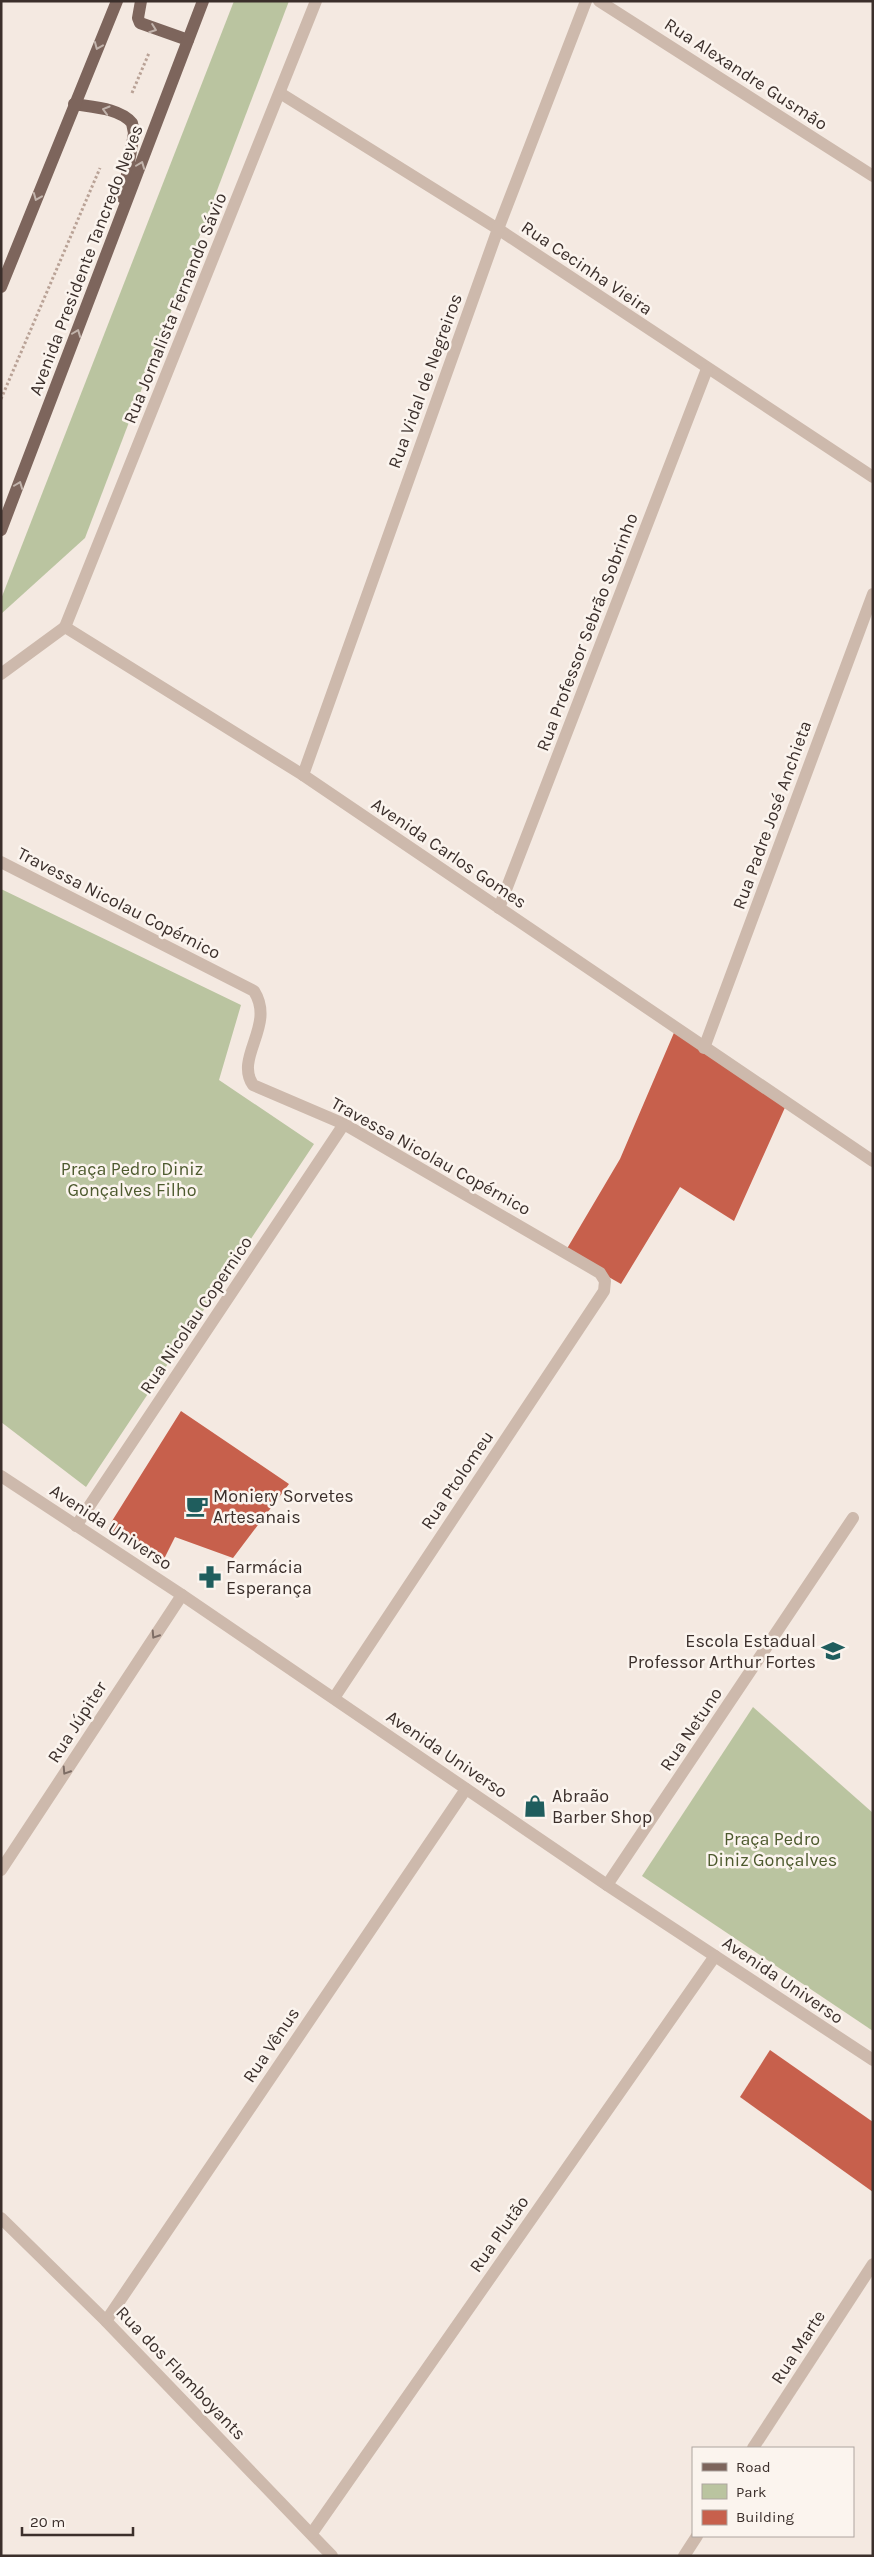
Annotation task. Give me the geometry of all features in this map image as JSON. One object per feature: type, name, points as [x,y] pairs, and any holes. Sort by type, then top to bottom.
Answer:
[{"type":"main road","points":[[1,287],[117,1]]},
{"type":"main road","points":[[141,1],[138,18],[140,24],[188,40]]},
{"type":"main road","name":"Avenida Presidente Tancredo Neves","points":[[1,530],[118,228],[203,1]]},
{"type":"main road","points":[[74,104],[104,109],[122,116],[132,123],[134,133],[118,228]]},
{"type":"street","name":"Rua Jornalista Fernando Sávio","points":[[66,627],[316,1]]},
{"type":"street","name":"Rua Vidal de Negreiros","points":[[303,775],[498,229],[586,1]]},
{"type":"street","name":"Rua Alexandre Gusmão","points":[[599,1],[873,176]]},
{"type":"street","name":"Rua Cecinha Vieira","points":[[280,93],[498,229],[873,477]]},
{"type":"street","name":"Rua Professor Sebrão Sobrinho","points":[[499,908],[707,369]]},
{"type":"street","name":"Rua Padre José Anchieta","points":[[704,1048],[873,594]]},
{"type":"street","points":[[1,674],[66,627]]},
{"type":"street","name":"Avenida Carlos Gomes","points":[[66,627],[303,775],[873,1161]]},
{"type":"street","name":"Travessa Nicolau Copérnico","points":[[1,862],[254,991],[261,1002],[262,1015],[248,1062],[249,1079],[253,1084],[344,1124],[600,1273],[605,1280]]},
{"type":"street","name":"Rua Nicolau Copernico","points":[[76,1526],[344,1124]]},
{"type":"street","name":"Rua Ptolomeu","points":[[334,1698],[604,1291],[605,1280]]},
{"type":"street","name":"Avenida Universo","points":[[1,1476],[182,1595],[608,1885],[873,2060]]},
{"type":"street","name":"Rua Netuno","points":[[608,1885],[854,1518]]},
{"type":"street","name":"Rua Júpiter","points":[[1,1870],[182,1595]]},
{"type":"street","name":"Rua Vênus","points":[[106,2321],[466,1789]]},
{"type":"street","name":"Rua Plutão","points":[[312,2533],[715,1956]]},
{"type":"street","name":"Rua dos Flamboyants","points":[[1,2218],[106,2321],[312,2533],[332,2556]]},
{"type":"street","name":"Rua Marte","points":[[755,2447],[873,2264]]},
{"type":"street","points":[[684,2556],[696,2537]]},
{"type":"path","points":[[122,116],[158,31]]},
{"type":"path","points":[[1,399],[103,161]]},
{"type":"green space","points":[[234,1],[289,1],[85,538],[1,614],[1,599]]},
{"type":"green space","name":"Praça Pedro Diniz Gonçalves Filho","points":[[1,889],[241,1005],[219,1080],[314,1144],[86,1487],[1,1422]]},
{"type":"green space","name":"Praça Pedro Diniz Gonçalves","points":[[753,1707],[873,1813],[873,2031],[642,1876]]},
{"type":"building","points":[[676,1028],[787,1103],[734,1221],[680,1187],[621,1284],[565,1252],[620,1159]]},
{"type":"building","name":"Moniery Sorvetes Artesanais","points":[[181,1411],[289,1484],[233,1558],[175,1537],[161,1565],[107,1529]]},
{"type":"building","points":[[770,2050],[873,2122],[873,2192],[740,2097]]},
{"type":"place","name":"Moniery Sorvetes Artesanais","points":[[197,1506]]},
{"type":"place","name":"Farmácia Esperança","points":[[210,1577]]},
{"type":"place","name":"Escola Estadual Professor Arthur Fortes","points":[[833,1651]]},
{"type":"place","name":"Abraão Barber Shop","points":[[535,1806]]}]
